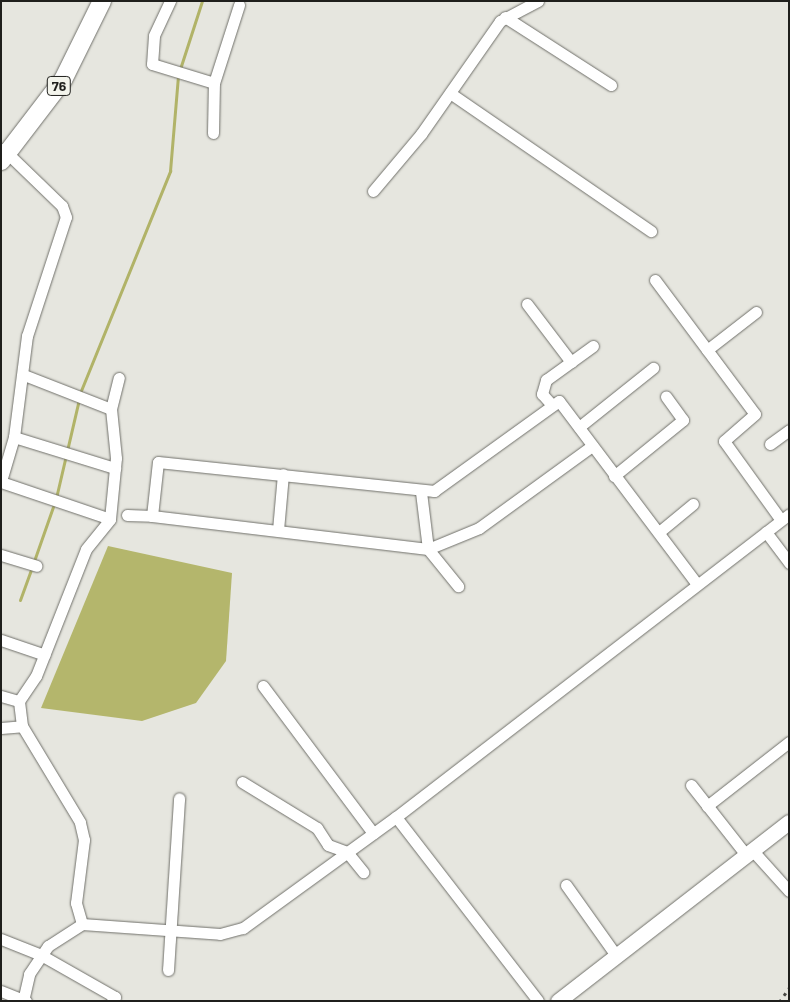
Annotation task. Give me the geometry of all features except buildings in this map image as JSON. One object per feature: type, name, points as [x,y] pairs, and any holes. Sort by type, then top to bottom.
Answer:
[{"type":"main road","name":"76","points":[[4,154],[63,80],[102,1]]},
{"type":"street","points":[[170,1],[154,36],[152,64],[214,83]]},
{"type":"street","points":[[373,191],[450,93],[505,17],[538,1]]},
{"type":"street","points":[[213,133],[214,83],[239,5]]},
{"type":"street","points":[[505,17],[611,85]]},
{"type":"street","points":[[450,93],[651,231]]},
{"type":"street","points":[[4,154],[62,206],[66,218],[27,336],[24,375],[14,437],[1,482],[110,519]]},
{"type":"street","points":[[1,991],[24,1000],[29,974],[40,955],[60,934],[82,924],[172,933],[220,934],[243,928],[396,817],[785,517],[724,442],[755,414],[655,280]]},
{"type":"street","points":[[527,304],[571,362]]},
{"type":"street","points":[[707,350],[756,312]]},
{"type":"street","points":[[552,406],[542,394],[546,380],[593,346]]},
{"type":"street","points":[[579,427],[653,368]]},
{"type":"street","points":[[24,375],[111,410]]},
{"type":"street","points":[[82,924],[76,903],[84,840],[80,822],[22,726],[19,702],[45,655],[86,549],[110,519],[115,468],[111,410],[119,378]]},
{"type":"street","points":[[614,476],[683,420],[666,397]]},
{"type":"street","points":[[152,516],[158,462],[283,474],[421,492],[434,491],[559,401],[697,584]]},
{"type":"street","points":[[770,444],[789,430]]},
{"type":"street","points":[[14,437],[115,468]]},
{"type":"street","points":[[127,515],[278,530],[428,549],[479,528],[592,446]]},
{"type":"street","points":[[278,530],[283,474]]},
{"type":"street","points":[[421,492],[428,549],[458,586]]},
{"type":"street","points":[[659,532],[693,504]]},
{"type":"street","points":[[766,532],[789,563]]},
{"type":"street","points":[[1,555],[36,566]]},
{"type":"street","points":[[1,640],[45,655]]},
{"type":"street","points":[[263,686],[373,833]]},
{"type":"street","points":[[1,696],[19,702]]},
{"type":"street","points":[[1,728],[22,726]]},
{"type":"street","points":[[708,806],[789,742]]},
{"type":"street","points":[[242,782],[317,828],[328,845],[347,852],[363,872]]},
{"type":"street","points":[[691,785],[749,853],[789,891]]},
{"type":"street","points":[[168,970],[172,933],[179,798]]},
{"type":"street","points":[[396,817],[538,1001]]},
{"type":"street","points":[[558,1001],[615,954],[749,853],[787,827]]},
{"type":"street","points":[[566,885],[615,954]]},
{"type":"street","points":[[1,939],[40,955],[115,996],[112,1001]]},
{"type":"green space","points":[[108,546],[232,573],[226,661],[196,703],[142,721],[41,708]]},
{"type":"waterway","points":[[180,69],[202,1]]},
{"type":"waterway","points":[[80,393],[170,171],[178,75]]},
{"type":"waterway","points":[[56,498],[79,399]]},
{"type":"waterway","points":[[34,561],[54,504]]},
{"type":"waterway","points":[[20,600],[32,567]]},
{"type":"railway","points":[[780,1001],[789,988]]}]
